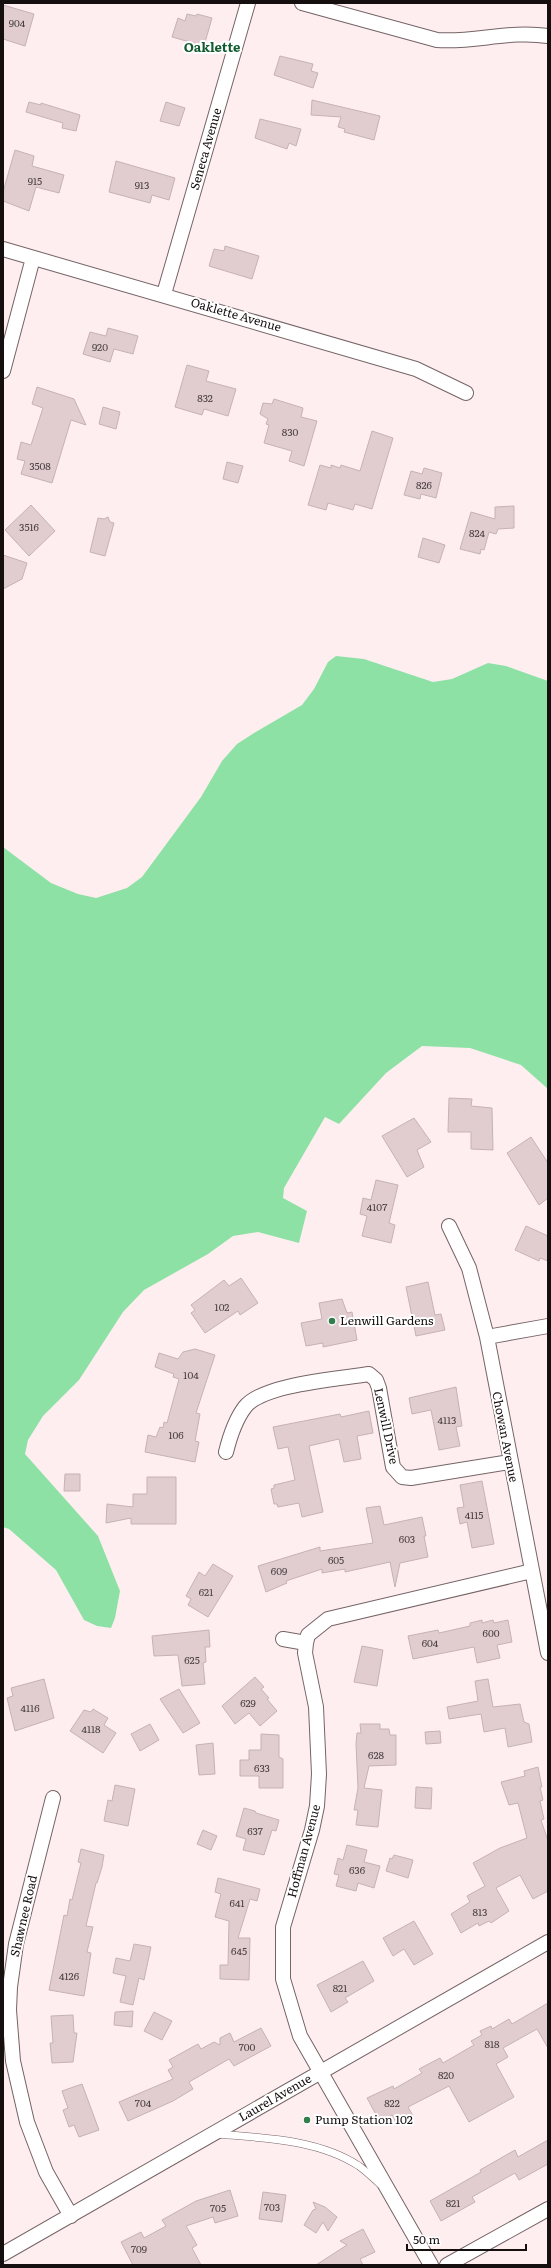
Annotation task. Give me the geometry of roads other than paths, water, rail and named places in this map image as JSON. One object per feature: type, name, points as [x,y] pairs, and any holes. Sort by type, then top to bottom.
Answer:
[{"type":"street","name":"Seneca Avenue","points":[[164,294],[248,3]]},
{"type":"street","points":[[302,3],[437,40],[455,41],[500,34],[533,34],[548,36]]},
{"type":"street","name":"Oaklette Avenue","points":[[3,249],[164,294],[416,369],[466,393]]},
{"type":"street","points":[[3,371],[33,258]]},
{"type":"street","name":"Chowan Avenue","points":[[449,1226],[469,1268],[486,1337],[548,1653]]},
{"type":"street","points":[[486,1337],[548,1326]]},
{"type":"street","name":"Lenwill Drive","points":[[226,1452],[230,1434],[237,1420],[246,1406],[255,1398],[269,1391],[369,1374],[376,1380],[379,1388],[393,1467],[402,1477],[411,1478],[510,1462]]},
{"type":"street","points":[[283,1639],[306,1643],[308,1635],[328,1619],[532,1571]]},
{"type":"street","name":"Hoffman Avenue","points":[[306,1643],[305,1653],[316,1707],[319,1745],[317,1806],[283,1927],[283,1979],[300,2036],[431,2265]]},
{"type":"street","name":"Shawnee Road","points":[[53,1798],[16,1944],[10,1987],[9,2010],[13,2061],[27,2122],[46,2172],[71,2216]]},
{"type":"street","name":"Laurel Avenue","points":[[3,2254],[548,1942]]},
{"type":"street","points":[[447,2265],[548,2209]]},
{"type":"lane","points":[[214,2134],[278,2140],[330,2151],[359,2166],[389,2192]]},
{"type":"place","name":"Lenwill Gardens","points":[[332,1321]]},
{"type":"place","name":"Pump Station 102","points":[[307,2120]]},
{"type":"district","name":"Oaklette","points":[[212,47]]}]
